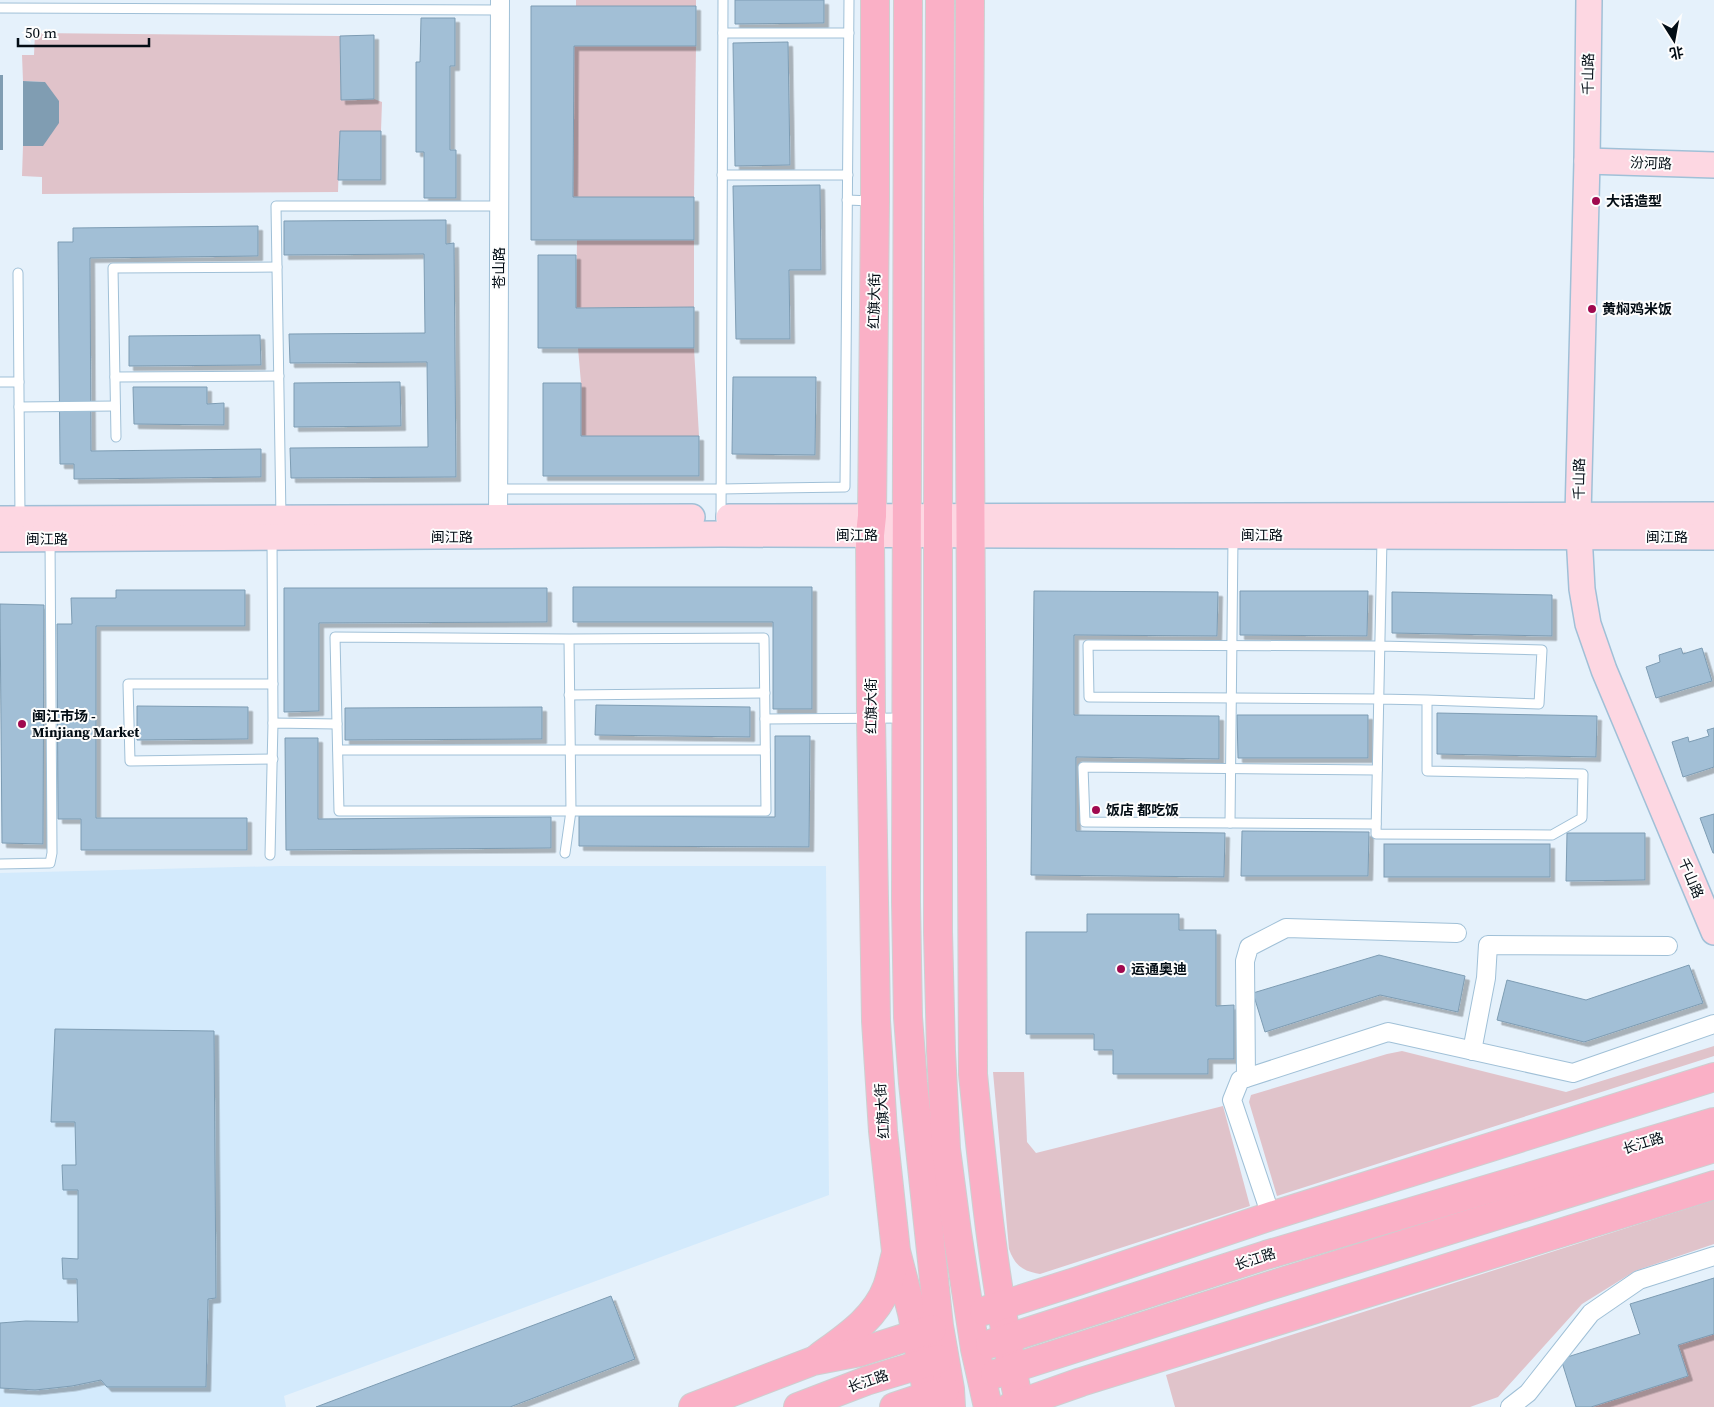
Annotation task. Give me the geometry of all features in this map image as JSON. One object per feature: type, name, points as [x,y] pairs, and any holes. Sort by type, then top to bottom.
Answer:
[{"type":"main road","name":"红旗大街","points":[[876,0],[871,526],[871,718],[876,1021],[883,1131],[896,1251],[912,1313],[927,1331]]},
{"type":"main road","name":"红旗大街","points":[[908,0],[906,902],[908,1017],[914,1083],[927,1331],[940,1400]]},
{"type":"main road","points":[[940,0],[938,932],[941,1051],[946,1149],[975,1349],[988,1407]]},
{"type":"main road","points":[[970,0],[968,202],[973,1074],[986,1202],[1012,1368],[1016,1406],[1081,1382],[1714,1185]]},
{"type":"main road","name":"千山路","points":[[1589,0],[1579,526],[1582,589],[1588,624],[1604,670],[1714,932]]},
{"type":"main road","name":"汾河路","points":[[1587,161],[1714,165]]},
{"type":"main road","name":"闽江路","points":[[10,529],[50,539],[278,531],[721,525],[938,525],[1233,535],[1382,536],[1579,526],[1714,515]]},
{"type":"main road","name":"闽江路","points":[[970,526],[1579,526],[1714,537]]},
{"type":"main road","name":"闽江路","points":[[10,529],[278,531]]},
{"type":"main road","points":[[693,1407],[813,1361],[860,1352],[927,1331],[970,1315],[1271,1216],[1714,1077]]},
{"type":"main road","name":"长江路","points":[[798,1407],[866,1381],[975,1349],[1266,1255],[1714,1122]]},
{"type":"main road","name":"长江路","points":[[894,1407],[940,1400],[981,1378],[1278,1283],[1714,1148]]},
{"type":"main road","points":[[813,1361],[850,1334],[873,1312],[888,1286],[896,1251]]},
{"type":"main road","points":[[993,1251],[1010,1275],[1027,1284],[1048,1286],[1078,1281]]},
{"type":"main road","points":[[1050,1407],[1061,1395],[1081,1382]]},
{"type":"street","name":"苍山路","points":[[498,527],[500,5]]},
{"type":"street","points":[[1246,1078],[1245,961],[1249,947],[1286,928],[1457,933]]},
{"type":"street","points":[[1472,1050],[1486,978],[1488,945],[1668,946]]},
{"type":"street","points":[[1271,1216],[1232,1100],[1240,1080],[1388,1032],[1573,1072],[1714,1024]]},
{"type":"street","points":[[1510,1407],[1528,1393],[1591,1313],[1639,1280],[1714,1256]]},
{"type":"lane","points":[[721,525],[723,0]]},
{"type":"lane","points":[[498,489],[845,487],[849,0]]},
{"type":"lane","points":[[0,8],[187,4],[500,5]]},
{"type":"lane","points":[[723,33],[849,33]]},
{"type":"lane","points":[[722,175],[848,175]]},
{"type":"lane","points":[[847,200],[875,201]]},
{"type":"lane","points":[[270,855],[274,759],[273,684],[278,531],[279,376],[276,206],[499,206]]},
{"type":"lane","points":[[116,437],[113,268],[277,267]]},
{"type":"lane","points":[[10,529],[19,407],[18,273]]},
{"type":"lane","points":[[115,377],[279,376]]},
{"type":"lane","points":[[0,382],[19,382]]},
{"type":"lane","points":[[19,407],[115,406]]},
{"type":"lane","points":[[1230,823],[1233,535]]},
{"type":"lane","points":[[1382,536],[1376,834],[1552,835],[1582,818],[1583,774],[1427,770],[1427,700]]},
{"type":"lane","points":[[0,864],[50,863],[52,853],[50,539]]},
{"type":"lane","points":[[335,637],[764,638],[765,693],[766,811],[339,811],[335,637]]},
{"type":"lane","points":[[564,853],[571,811],[569,639]]},
{"type":"lane","points":[[1088,645],[1380,646],[1542,650],[1539,704],[1379,699],[1089,698],[1088,645]]},
{"type":"lane","points":[[273,684],[128,684],[130,761],[274,759]]},
{"type":"lane","points":[[569,695],[765,693]]},
{"type":"lane","points":[[765,719],[907,718]]},
{"type":"lane","points":[[273,723],[337,724]]},
{"type":"lane","points":[[338,750],[765,750]]},
{"type":"lane","points":[[1376,824],[1085,822],[1083,766],[1377,770]]},
{"type":"shaded area","points":[[576,0],[696,0],[696,6],[576,6]]},
{"type":"shaded area","points":[[35,33],[340,36],[341,100],[374,99],[382,102],[381,131],[340,131],[338,192],[42,194],[42,177],[22,176],[23,146],[43,146],[45,82],[23,81],[22,55],[34,55]]},
{"type":"shaded area","points":[[574,46],[696,46],[694,197],[573,197]]},
{"type":"shaded area","points":[[0,75],[3,75],[3,150],[0,150]]},
{"type":"shaded area","points":[[23,81],[45,82],[59,101],[59,123],[43,146],[23,146]]},
{"type":"shaded area","points":[[577,240],[694,240],[694,307],[576,308]]},
{"type":"shaded area","points":[[578,348],[694,348],[699,436],[581,436],[581,383]]},
{"type":"shaded area","points":[[281,866],[826,866],[829,1195],[284,1396],[286,1407],[0,1407],[0,873]]},
{"type":"shaded area","points":[[1714,1046],[1714,1056],[1277,1196],[1249,1102],[1251,1095],[1402,1051],[1566,1092]]},
{"type":"shaded area","points":[[993,1072],[1024,1072],[1027,1142],[1036,1153],[1223,1106],[1250,1206],[1040,1274],[1020,1267],[1009,1249]]},
{"type":"shaded area","points":[[1714,1200],[1714,1244],[1635,1271],[1582,1304],[1498,1397],[1470,1407],[1175,1407],[1166,1375]]},
{"type":"shaded area","points":[[1714,1334],[1714,1407],[1591,1407],[1688,1376],[1678,1345]]},
{"type":"building","points":[[735,0],[824,0],[824,23],[735,24]]},
{"type":"building","points":[[531,6],[696,6],[696,46],[574,46],[573,197],[694,197],[694,240],[531,240]]},
{"type":"building","points":[[421,18],[455,18],[455,66],[450,66],[450,150],[456,150],[456,198],[424,198],[424,152],[416,152],[416,62],[420,62]]},
{"type":"building","points":[[374,35],[374,99],[341,100],[340,36]]},
{"type":"building","points":[[788,42],[790,165],[735,166],[733,43]]},
{"type":"building","points":[[340,131],[381,131],[381,180],[338,180]]},
{"type":"building","points":[[820,185],[821,270],[789,270],[790,339],[736,339],[733,186]]},
{"type":"building","points":[[446,220],[446,244],[454,243],[456,477],[291,478],[290,448],[428,447],[427,362],[290,363],[289,334],[425,333],[424,254],[284,255],[284,221]]},
{"type":"building","points":[[258,226],[258,256],[90,258],[91,451],[261,449],[261,477],[74,479],[74,464],[60,464],[58,242],[73,242],[73,228]]},
{"type":"building","points":[[538,255],[576,255],[576,308],[694,307],[694,348],[538,348]]},
{"type":"building","points":[[260,335],[261,365],[129,366],[129,336]]},
{"type":"building","points":[[733,377],[816,377],[815,455],[732,454]]},
{"type":"building","points":[[400,382],[401,426],[294,427],[294,383]]},
{"type":"building","points":[[543,383],[581,383],[581,436],[699,436],[699,476],[543,476]]},
{"type":"building","points":[[133,387],[207,387],[207,404],[224,403],[224,425],[134,424]]},
{"type":"building","points":[[573,587],[812,587],[812,709],[773,709],[773,622],[573,622]]},
{"type":"building","points":[[284,588],[547,588],[547,622],[319,623],[319,711],[284,712]]},
{"type":"building","points":[[116,590],[245,590],[245,626],[96,626],[96,818],[247,818],[247,850],[81,850],[81,819],[58,819],[57,624],[72,624],[71,598],[116,598]]},
{"type":"building","points":[[1034,591],[1218,592],[1217,636],[1074,635],[1074,715],[1219,716],[1219,759],[1076,757],[1076,831],[1225,833],[1224,877],[1031,875]]},
{"type":"building","points":[[1240,591],[1368,591],[1367,636],[1240,635]]},
{"type":"building","points":[[1392,592],[1552,595],[1552,636],[1392,633]]},
{"type":"building","name":"闽江市场 - Minjiang Market","points":[[0,604],[44,605],[43,844],[2,843]]},
{"type":"building","points":[[1681,648],[1683,654],[1702,648],[1712,681],[1656,698],[1646,667],[1660,662],[1659,655]]},
{"type":"building","points":[[596,705],[750,707],[750,737],[595,735]]},
{"type":"building","points":[[137,706],[248,707],[248,739],[137,740]]},
{"type":"building","points":[[542,707],[542,739],[345,740],[345,708]]},
{"type":"building","points":[[1437,713],[1597,716],[1596,757],[1437,754]]},
{"type":"building","points":[[1237,715],[1368,715],[1368,758],[1238,758]]},
{"type":"building","points":[[1714,728],[1714,767],[1683,777],[1672,742],[1688,737],[1689,742],[1709,736],[1707,730]]},
{"type":"building","points":[[775,736],[810,736],[809,847],[579,846],[579,816],[775,817]]},
{"type":"building","points":[[285,738],[318,738],[318,819],[551,817],[551,848],[286,850]]},
{"type":"building","points":[[1714,814],[1714,853],[1713,853],[1700,818]]},
{"type":"building","points":[[1242,831],[1369,832],[1368,876],[1241,876]]},
{"type":"building","points":[[1567,833],[1645,833],[1645,880],[1566,881]]},
{"type":"building","points":[[1384,844],[1550,844],[1550,877],[1384,877]]},
{"type":"building","name":"运通奥迪","points":[[1087,914],[1179,914],[1179,930],[1216,930],[1216,1006],[1234,1005],[1234,1059],[1208,1059],[1208,1074],[1113,1074],[1113,1050],[1094,1050],[1094,1034],[1026,1034],[1026,932],[1087,932]]},
{"type":"building","points":[[1379,955],[1465,976],[1458,1012],[1380,995],[1265,1032],[1253,993]]},
{"type":"building","points":[[1689,965],[1703,1003],[1584,1042],[1497,1020],[1507,980],[1586,1000]]},
{"type":"building","points":[[55,1029],[214,1031],[216,1298],[208,1299],[206,1387],[107,1387],[101,1380],[72,1386],[35,1390],[0,1388],[0,1323],[26,1321],[78,1322],[77,1279],[63,1279],[62,1258],[78,1259],[78,1190],[63,1190],[62,1165],[76,1165],[75,1122],[51,1122]]},
{"type":"building","points":[[1714,1278],[1714,1334],[1678,1345],[1688,1376],[1591,1407],[1576,1407],[1561,1359],[1640,1334],[1630,1304]]},
{"type":"building","points":[[611,1296],[635,1359],[510,1407],[316,1407]]},
{"type":"place","name":"大话造型","points":[[1596,201]]},
{"type":"place","name":"黄焖鸡米饭","points":[[1592,309]]},
{"type":"place","name":"闽江市场 - Minjiang Market","points":[[22,724]]},
{"type":"place","name":"饭店 都吃饭","points":[[1096,810]]},
{"type":"place","name":"运通奥迪","points":[[1121,969]]}]
